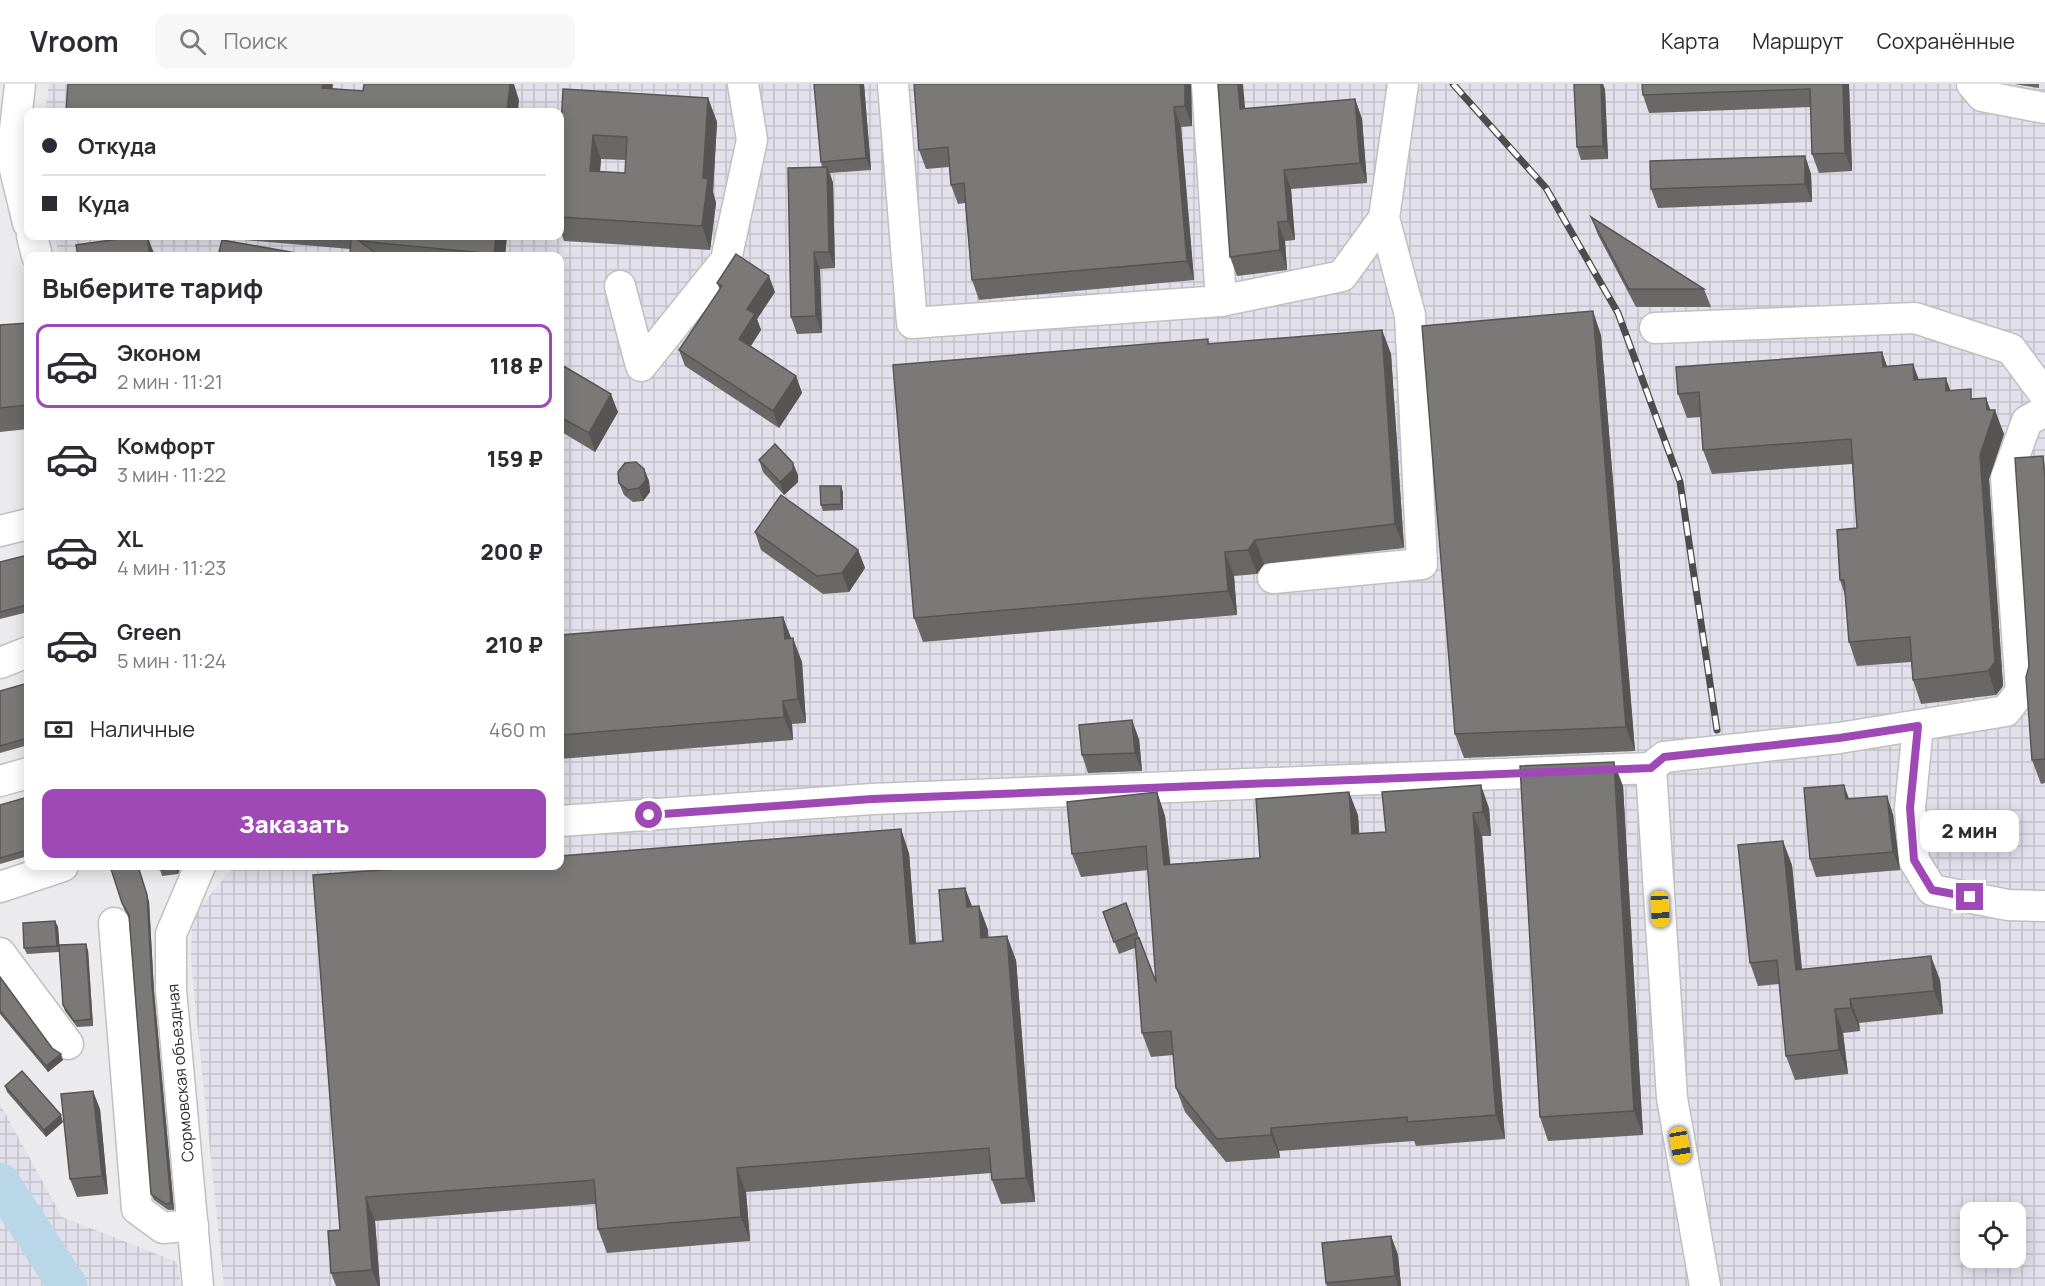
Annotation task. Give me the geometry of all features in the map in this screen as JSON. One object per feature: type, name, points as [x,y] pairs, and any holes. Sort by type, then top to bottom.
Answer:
[{"type":"street","points":[[20,84],[8,118],[12,157],[24,206]]},
{"type":"street","points":[[620,286],[641,366],[726,260],[752,140],[743,84]]},
{"type":"street","points":[[893,84],[912,323],[1221,301],[1342,276],[1384,218]]},
{"type":"street","points":[[1207,84],[1221,301]]},
{"type":"street","points":[[1274,578],[1422,564],[1410,315],[1384,218],[1403,84]]},
{"type":"street","points":[[1972,84],[1982,96],[2045,108]]},
{"type":"street","points":[[1655,328],[1915,318],[2011,349],[2045,395]]},
{"type":"street","points":[[564,821],[872,799],[1651,768],[1664,757],[1839,738],[2006,711],[2021,691],[2006,478],[2027,421],[2045,411]]},
{"type":"street","points":[[0,531],[24,525]]},
{"type":"street","points":[[0,663],[24,654]]},
{"type":"street","points":[[1918,726],[1910,808],[1914,860],[1932,890],[2008,905],[2045,906]]},
{"type":"street","points":[[1651,768],[1672,1098],[1705,1286]]},
{"type":"street","points":[[0,781],[24,774]]},
{"type":"street","points":[[0,887],[54,870]]},
{"type":"street","name":"Сормовская объездная","points":[[198,870],[171,934],[171,990],[198,1286]]},
{"type":"street","points":[[114,922],[137,1209],[163,1228],[193,1225]]},
{"type":"street","points":[[0,952],[68,1044]]},
{"type":"shaded area","points":[[49,84],[2045,84],[2045,1286],[224,1286],[191,963],[192,917],[231,870],[564,870],[564,252],[59,252],[55,240],[564,240],[564,108],[46,108]]},
{"type":"shaded area","points":[[0,1104],[62,1217],[177,1262],[181,1286],[0,1286]]},
{"type":"building","points":[[68,84],[323,84],[322,88],[363,91],[364,84],[510,84],[507,108],[66,108]]},
{"type":"building","points":[[814,84],[860,84],[866,158],[821,162]]},
{"type":"building","points":[[914,84],[1185,84],[1185,106],[1174,107],[1187,261],[972,280],[964,183],[951,185],[948,147],[919,150]]},
{"type":"building","points":[[1218,84],[1238,84],[1240,109],[1355,99],[1360,163],[1284,170],[1288,221],[1278,222],[1280,250],[1230,257]]},
{"type":"building","points":[[1574,84],[1601,84],[1603,146],[1577,147]]},
{"type":"building","points":[[1642,84],[1843,84],[1845,153],[1812,154],[1810,89],[1643,95]]},
{"type":"building","points":[[563,89],[708,98],[703,178],[708,179],[702,226],[564,217]],"holes":[[[593,135],[627,137],[625,173],[590,171]]]},
{"type":"building","points":[[1805,156],[1805,184],[1651,189],[1650,161]]},
{"type":"building","points":[[827,167],[829,252],[814,252],[816,316],[791,317],[788,168]]},
{"type":"building","points":[[1591,217],[1704,289],[1629,289]]},
{"type":"building","points":[[112,240],[148,240],[149,252],[77,252],[76,245]]},
{"type":"building","points":[[222,240],[290,252],[219,252]]},
{"type":"building","points":[[351,240],[496,240],[494,252],[359,241],[374,252],[350,252]]},
{"type":"building","points":[[736,254],[769,276],[747,309],[755,314],[739,339],[796,376],[773,411],[679,350],[722,286],[717,283]]},
{"type":"building","points":[[1593,311],[1626,727],[1455,734],[1422,326]]},
{"type":"building","points":[[24,323],[24,405],[0,408],[0,325]]},
{"type":"building","points":[[1382,330],[1395,524],[1255,540],[1248,550],[1225,552],[1228,591],[914,618],[893,365],[1208,339],[1208,344]]},
{"type":"building","points":[[1882,352],[1883,367],[1913,364],[1914,380],[1946,378],[1946,391],[1971,389],[1971,399],[1986,398],[1987,410],[1995,410],[1980,455],[1995,662],[1988,671],[1913,680],[1910,637],[1849,642],[1844,580],[1840,580],[1837,530],[1857,528],[1851,439],[1703,450],[1699,392],[1678,394],[1676,367]]},
{"type":"building","points":[[564,366],[611,394],[589,433],[564,419]]},
{"type":"building","points":[[775,444],[793,463],[793,470],[780,482],[759,460]]},
{"type":"building","points":[[2043,456],[2045,478],[2045,759],[2032,760],[2026,677],[2029,666],[2015,458]]},
{"type":"building","points":[[636,462],[644,469],[646,480],[639,488],[628,490],[619,483],[618,472],[625,463]]},
{"type":"building","points":[[820,486],[841,486],[841,504],[821,505]]},
{"type":"building","points":[[781,495],[858,550],[842,573],[817,576],[755,532]]},
{"type":"building","points":[[24,556],[24,606],[0,612],[0,562]]},
{"type":"building","points":[[783,617],[785,639],[793,638],[798,699],[783,701],[784,717],[564,735],[564,635]]},
{"type":"building","points":[[24,684],[24,739],[0,746],[0,691]]},
{"type":"building","points":[[1132,720],[1135,753],[1082,755],[1079,725]]},
{"type":"building","points":[[1614,762],[1634,1111],[1540,1117],[1520,766]]},
{"type":"building","points":[[1481,785],[1483,812],[1473,813],[1496,1115],[1407,1122],[1407,1117],[1271,1128],[1271,1135],[1217,1139],[1176,1088],[1171,1031],[1142,1033],[1135,939],[1139,938],[1156,982],[1146,846],[1072,854],[1067,802],[1157,792],[1164,865],[1260,858],[1256,799],[1349,792],[1352,834],[1386,832],[1382,792]]},
{"type":"building","points":[[1844,785],[1846,799],[1887,796],[1893,852],[1810,859],[1804,788]]},
{"type":"building","points":[[24,798],[24,851],[0,858],[0,805]]},
{"type":"building","points":[[901,829],[910,944],[943,941],[939,890],[965,888],[967,907],[979,906],[981,938],[1007,936],[1026,1178],[992,1180],[989,1148],[737,1168],[741,1217],[598,1229],[594,1180],[366,1197],[372,1270],[331,1273],[328,1231],[340,1230],[313,875],[381,870],[564,870],[564,856]]},
{"type":"building","points":[[1783,841],[1796,970],[1931,956],[1934,991],[1850,999],[1851,1008],[1835,1009],[1839,1050],[1786,1056],[1777,960],[1750,963],[1738,845]]},
{"type":"building","points":[[111,870],[139,870],[147,895],[152,985],[171,1203],[166,1204],[151,1194],[129,915],[122,903]]},
{"type":"building","points":[[1126,903],[1137,933],[1114,942],[1103,912]]},
{"type":"building","points":[[55,921],[57,946],[24,948],[23,923]]},
{"type":"building","points":[[86,944],[91,1019],[74,1021],[63,1005],[59,945]]},
{"type":"building","points":[[0,977],[52,1048],[61,1054],[46,1066],[0,1011]]},
{"type":"building","points":[[22,1071],[61,1115],[44,1130],[5,1086]]},
{"type":"building","points":[[93,1091],[102,1176],[70,1179],[61,1094]]},
{"type":"building","points":[[1391,1236],[1395,1276],[1326,1283],[1322,1243]]},
{"type":"waterway","points":[[0,1182],[68,1286]]},
{"type":"railway","points":[[1453,84],[1546,188],[1618,313],[1680,482],[1717,730]]},
{"type":"route","points":[[649,815],[872,799],[1651,768],[1664,757],[1839,738],[1918,726],[1910,808],[1914,860],[1932,890],[1970,897]]}]
